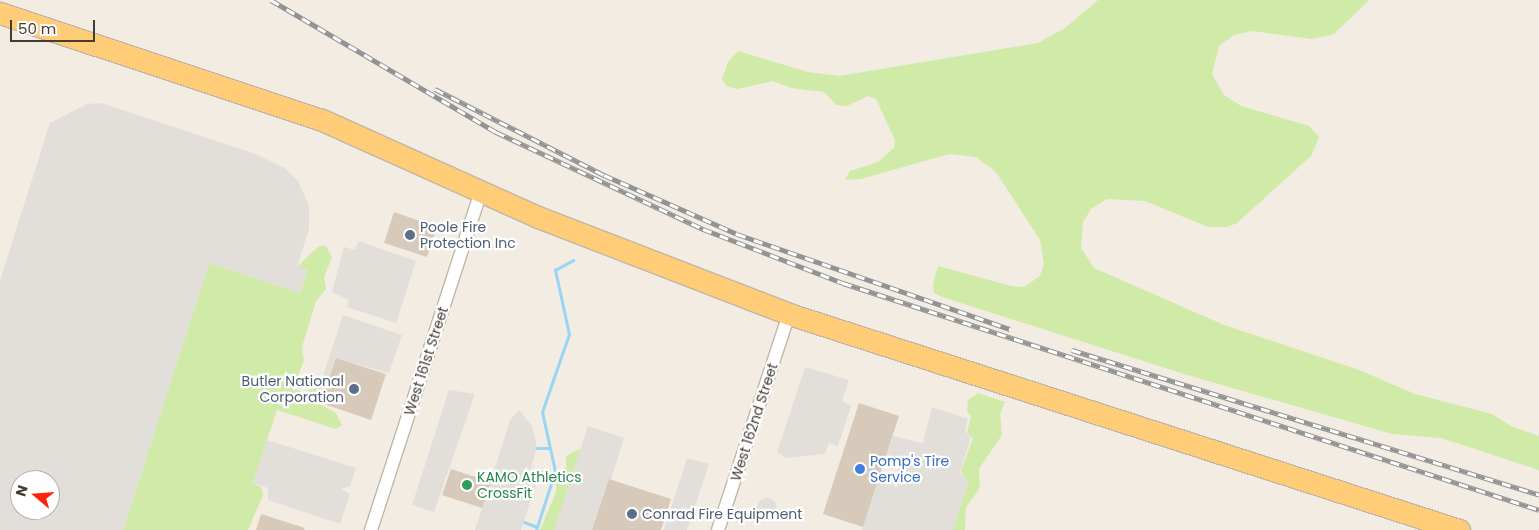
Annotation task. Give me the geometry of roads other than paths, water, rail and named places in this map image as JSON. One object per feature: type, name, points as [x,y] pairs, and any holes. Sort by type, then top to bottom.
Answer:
[{"type":"highway","points":[[0,13],[322,120],[480,191],[682,275],[789,314],[1460,530]]},
{"type":"street","name":"West 161st Street","points":[[371,530],[480,191]]},
{"type":"street","name":"West 162nd Street","points":[[718,530],[789,314]]},
{"type":"waterway","points":[[536,530],[555,471],[542,412],[569,334],[555,270],[573,260]]},
{"type":"waterway","points":[[537,448],[549,448]]},
{"type":"waterway","points":[[540,472],[553,477]]},
{"type":"waterway","points":[[524,522],[537,527]]},
{"type":"railway","points":[[271,0],[496,132],[703,229],[843,283],[1539,510]]},
{"type":"railway","points":[[435,89],[604,175],[737,234],[1010,329]]},
{"type":"railway","points":[[1072,350],[1539,495]]},
{"type":"place","name":"Poole Fire Protection Inc","points":[[410,235]]},
{"type":"place","name":"Butler National Corporation","points":[[354,389]]},
{"type":"place","name":"Pomp's Tire Service","points":[[860,469]]},
{"type":"place","name":"KAMO Athletics CrossFit","points":[[467,485]]},
{"type":"place","name":"Conrad Fire Equipment","points":[[632,514]]}]
